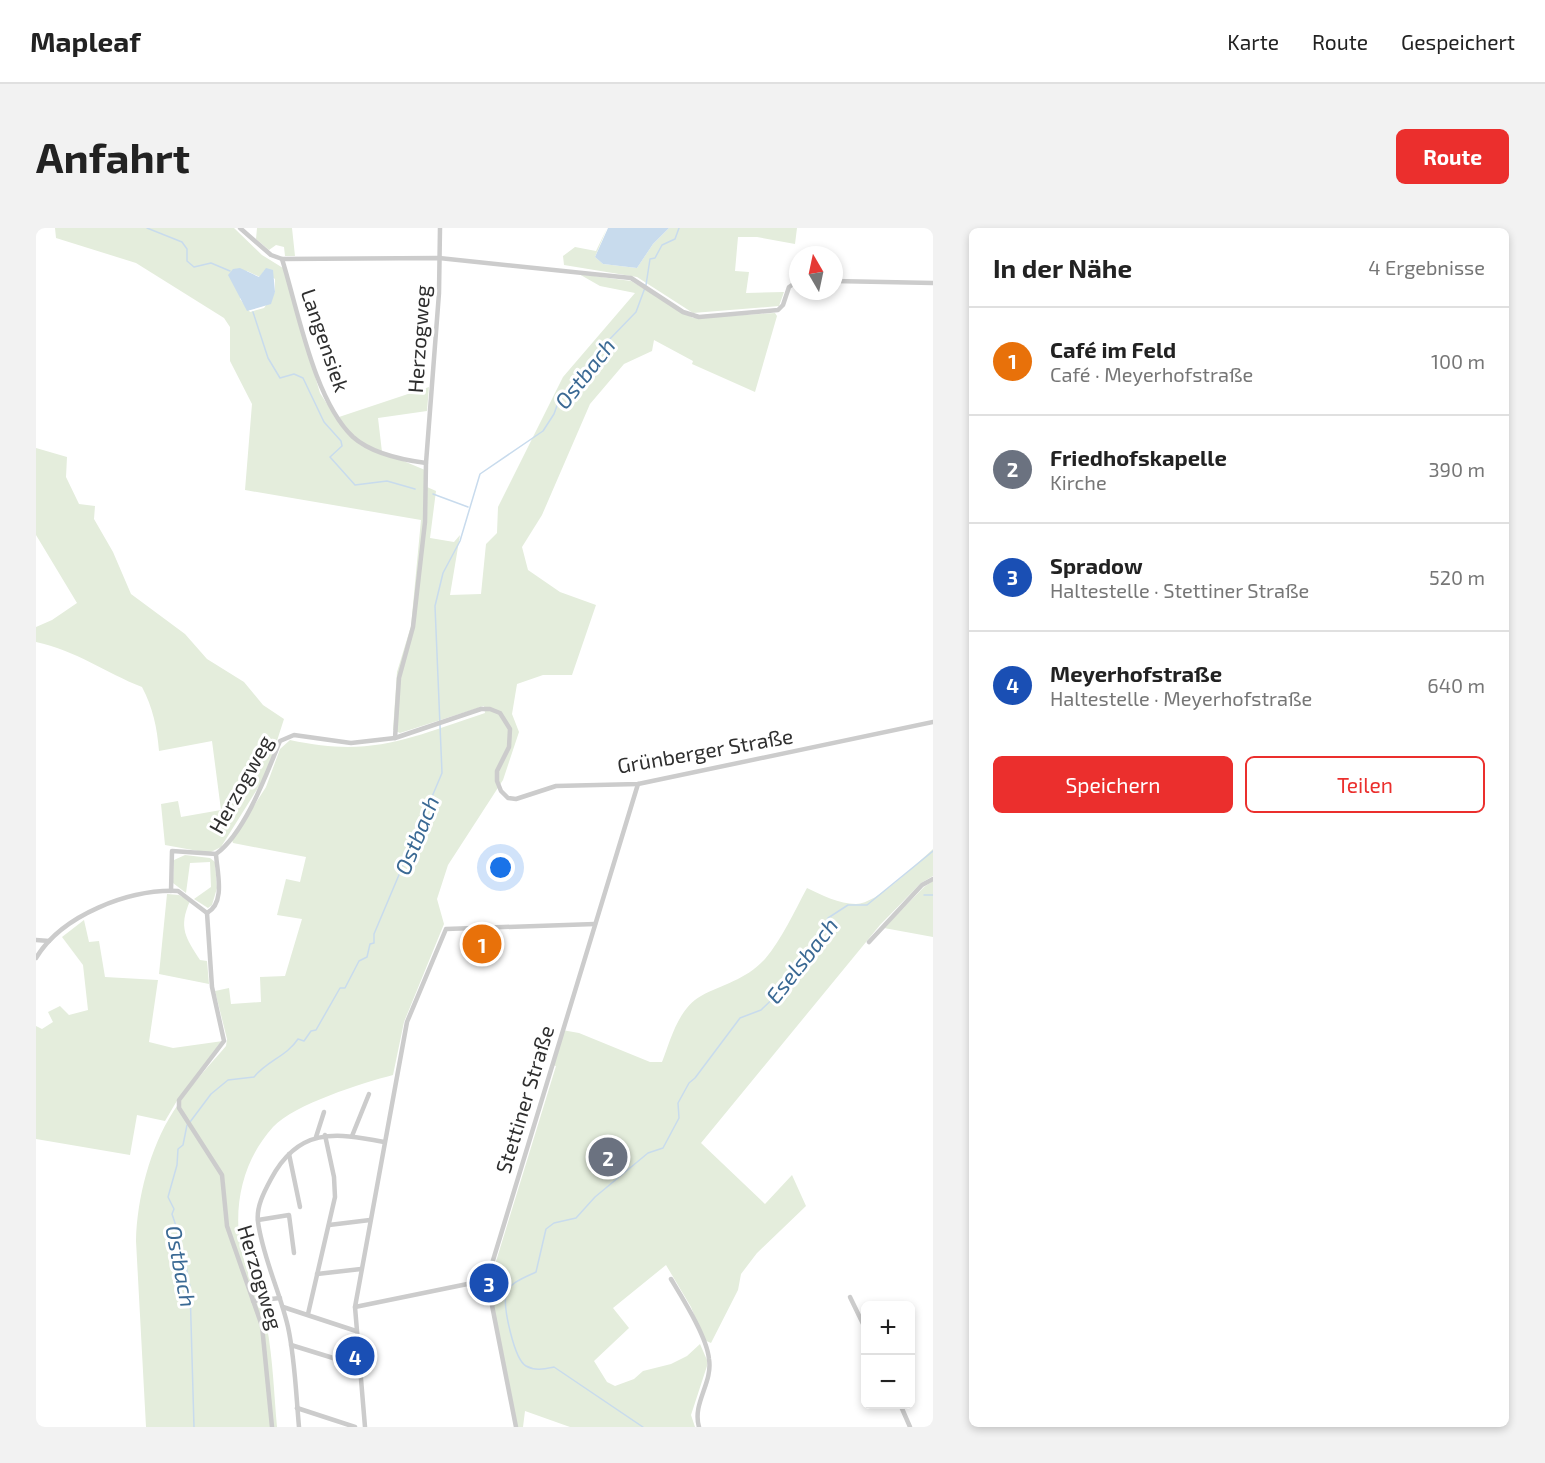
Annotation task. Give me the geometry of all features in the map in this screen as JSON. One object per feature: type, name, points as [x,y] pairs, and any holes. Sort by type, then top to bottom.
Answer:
[{"type":"street","points":[[240,228],[271,255],[282,259],[439,258],[631,278],[683,312],[699,317],[778,310],[783,305],[789,287]]},
{"type":"street","name":"Herzogweg","points":[[272,1427],[262,1326],[227,1226],[222,1175],[178,1108],[179,1100],[224,1041],[212,987],[207,913],[214,908],[219,891],[216,854],[228,843],[269,774],[280,741],[294,735],[351,743],[396,738],[399,678],[413,627],[425,522],[426,463],[440,228]]},
{"type":"street","name":"Langensiek","points":[[282,259],[323,395],[352,436],[361,442],[403,460],[426,463]]},
{"type":"street","points":[[843,281],[933,283]]},
{"type":"street","name":"Grünberger Straße","points":[[396,738],[490,709],[506,719],[511,735],[509,747],[497,771],[497,781],[501,791],[508,798],[522,797],[556,786],[638,784],[933,722]]},
{"type":"street","name":"Stettiner Straße","points":[[516,1427],[487,1280],[638,784]]},
{"type":"street","points":[[171,891],[172,851],[216,854]]},
{"type":"street","points":[[869,942],[922,885],[933,879]]},
{"type":"street","points":[[36,958],[49,941],[109,902],[171,891],[185,895],[207,913]]},
{"type":"street","points":[[365,1427],[355,1307],[361,1269],[407,1022],[446,929],[595,924]]},
{"type":"street","points":[[36,940],[49,941]]},
{"type":"street","points":[[352,1136],[369,1094]]},
{"type":"street","points":[[316,1137],[324,1112]]},
{"type":"street","points":[[299,1427],[291,1345],[283,1307],[270,1270],[258,1220],[262,1196],[278,1165],[300,1144],[326,1135],[352,1136],[384,1142]]},
{"type":"street","points":[[308,1314],[335,1190],[326,1135]]},
{"type":"street","points":[[289,1154],[300,1207]]},
{"type":"street","points":[[258,1220],[289,1215],[294,1253]]},
{"type":"street","points":[[329,1225],[369,1220]]},
{"type":"street","points":[[317,1274],[361,1269]]},
{"type":"street","points":[[671,1279],[689,1308],[710,1359],[695,1415],[699,1427]]},
{"type":"street","points":[[355,1307],[487,1280]]},
{"type":"street","points":[[253,1301],[280,1298]]},
{"type":"street","points":[[850,1298],[861,1320]]},
{"type":"street","points":[[283,1307],[356,1331]]},
{"type":"street","points":[[291,1345],[360,1366]]},
{"type":"street","points":[[297,1408],[355,1427]]},
{"type":"street","points":[[902,1409],[910,1427]]},
{"type":"green space","points":[[55,228],[234,228],[262,255],[283,268],[320,393],[336,418],[429,387],[427,411],[378,418],[382,452],[425,470],[427,487],[436,491],[430,538],[454,542],[460,535],[450,595],[481,594],[486,544],[497,533],[498,507],[563,377],[635,293],[600,286],[579,274],[631,281],[693,318],[775,313],[777,316],[755,392],[692,364],[693,361],[654,340],[652,351],[624,364],[590,404],[542,515],[522,547],[528,570],[560,592],[596,605],[572,675],[543,675],[517,684],[512,714],[519,732],[503,780],[448,865],[437,899],[444,924],[404,1022],[393,1075],[330,1095],[283,1118],[273,1127],[256,1151],[244,1178],[239,1206],[239,1236],[244,1259],[267,1327],[277,1427],[146,1427],[136,1241],[142,1191],[151,1157],[173,1112],[226,1046],[227,1039],[215,991],[229,988],[231,1004],[261,1002],[260,977],[285,976],[302,919],[277,915],[286,879],[300,882],[306,857],[233,843],[232,840],[266,787],[280,749],[290,740],[344,747],[390,743],[485,713],[484,706],[400,733],[393,730],[397,672],[411,626],[421,520],[245,490],[252,404],[230,361],[230,327],[224,318],[136,263],[56,238]],"holes":[[[247,271],[260,277],[264,271],[275,279],[275,292],[264,308],[250,312],[240,299]]]},
{"type":"green space","points":[[257,228],[292,228],[295,256],[285,256],[284,247],[276,245],[269,250],[256,239]]},
{"type":"green space","points":[[607,228],[595,257],[603,264],[637,268],[653,244],[669,228],[797,228],[795,244],[757,237],[738,237],[735,271],[749,272],[746,293],[784,292],[779,306],[693,313],[637,277],[564,265],[563,256],[575,247],[596,251]]},
{"type":"green space","points":[[36,448],[67,457],[66,477],[79,504],[95,506],[94,519],[113,552],[131,594],[185,634],[207,659],[244,682],[263,705],[284,719],[266,775],[221,847],[209,853],[165,845],[161,804],[178,801],[181,817],[221,810],[212,741],[159,751],[154,718],[142,687],[64,650],[36,642],[36,627],[52,620],[77,603],[36,535]]},
{"type":"green space","points":[[933,849],[933,876],[921,883],[880,925],[701,1143],[765,1204],[792,1175],[806,1206],[757,1253],[741,1274],[738,1290],[711,1343],[704,1340],[691,1307],[666,1265],[613,1308],[629,1328],[594,1361],[607,1382],[615,1386],[634,1379],[643,1371],[671,1364],[687,1356],[700,1344],[707,1360],[707,1366],[691,1415],[695,1427],[570,1427],[525,1411],[523,1427],[517,1427],[490,1296],[490,1281],[556,1066],[552,1065],[562,1030],[579,1033],[650,1062],[662,1062],[676,1025],[686,1009],[701,996],[750,972],[765,959],[782,934],[807,888],[843,902],[856,904],[865,902],[896,882]]},
{"type":"green space","points":[[185,855],[210,858],[215,862],[217,888],[212,905],[208,908],[194,899],[211,887],[210,862],[190,863],[186,893],[173,883],[174,860]]},
{"type":"green space","points":[[933,881],[933,937],[884,928],[924,887]]},
{"type":"green space","points":[[167,894],[179,895],[190,901],[186,910],[185,932],[200,960],[207,961],[209,984],[159,974]]},
{"type":"green space","points":[[84,920],[89,942],[99,941],[105,977],[158,980],[149,1042],[173,1048],[223,1041],[178,1099],[165,1121],[137,1115],[130,1155],[36,1139],[36,1026],[42,1029],[53,1022],[48,1012],[60,1006],[69,1015],[88,1010],[83,965],[62,937]]},
{"type":"water","points":[[608,228],[669,228],[653,244],[637,268],[603,264],[595,257]]},
{"type":"water","points":[[240,268],[259,277],[266,268],[273,270],[275,292],[271,304],[247,311],[228,275],[233,269]]},
{"type":"waterway","points":[[147,228],[182,242],[187,249],[187,261],[194,267],[211,263],[230,271]]},
{"type":"waterway","name":"Ostbach","points":[[190,1122],[211,1094],[228,1080],[254,1077],[298,1039],[304,1041],[311,1031],[316,1030],[340,988],[345,988],[359,961],[367,957],[370,944],[374,943],[374,934],[442,773],[435,606],[443,573],[460,541],[480,474],[543,431],[554,414],[560,397],[578,376],[588,371],[606,343],[636,312],[646,285],[650,259],[655,258],[662,245],[675,239],[679,228]]},
{"type":"waterway","points":[[253,312],[268,358],[280,378],[294,374],[303,378],[324,422],[341,441],[342,446],[330,457],[355,485],[387,481],[415,489]]},
{"type":"waterway","points":[[433,494],[468,507]]},
{"type":"waterway","name":"Eselsbach","points":[[643,1427],[554,1367],[536,1369],[526,1366],[517,1354],[510,1332],[506,1310],[506,1294],[510,1286],[536,1272],[546,1229],[554,1223],[576,1218],[595,1197],[648,1153],[663,1148],[679,1118],[678,1103],[689,1083],[740,1018],[761,1010],[784,988],[801,967],[828,918],[848,905],[867,905],[933,851]]},
{"type":"waterway","name":"Eselsbach","points":[[924,895],[933,895]]},
{"type":"waterway","name":"Ostbach","points":[[187,1125],[183,1145],[178,1149],[177,1165],[168,1197],[174,1209],[172,1214],[181,1241],[190,1287],[194,1427]]},
{"type":"place","name":"Café im Feld","points":[[482,944]]},
{"type":"place","name":"Friedhofskapelle","points":[[608,1157]]},
{"type":"place","name":"Spradow","points":[[489,1283]]},
{"type":"place","name":"Meyerhofstraße","points":[[355,1356]]}]
